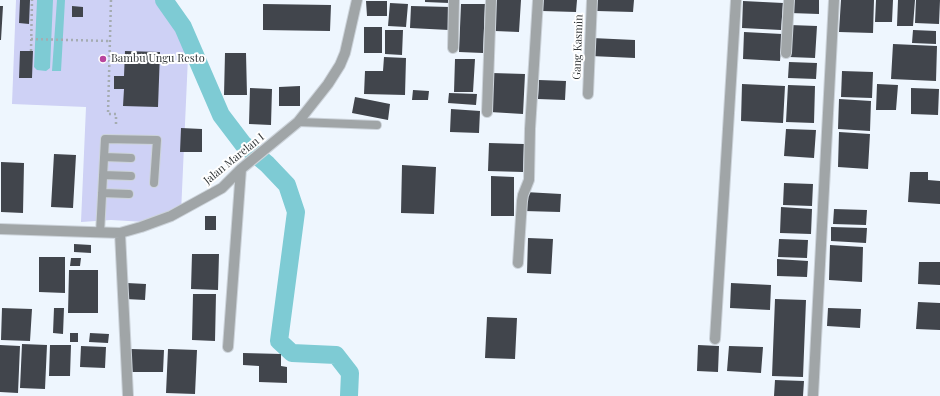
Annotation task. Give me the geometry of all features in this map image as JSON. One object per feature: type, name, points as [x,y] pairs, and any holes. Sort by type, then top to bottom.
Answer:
[{"type":"street","name":"Jalan Marelan I","points":[[0,229],[120,233],[171,216],[222,188],[241,169],[298,122],[328,84],[340,65],[345,53],[357,0]]},
{"type":"street","points":[[453,48],[454,0]]},
{"type":"street","points":[[487,112],[491,0]]},
{"type":"street","points":[[518,263],[522,201],[529,180],[530,129],[538,0]]},
{"type":"street","name":"Gang Kasmin","points":[[588,94],[592,0]]},
{"type":"street","points":[[715,339],[736,0]]},
{"type":"street","points":[[786,53],[789,0]]},
{"type":"street","points":[[813,396],[834,0]]},
{"type":"street","points":[[228,347],[241,169]]},
{"type":"street","points":[[120,233],[128,396]]},
{"type":"lane","points":[[298,122],[376,125]]},
{"type":"lane","points":[[100,232],[105,139],[157,140],[154,183]]},
{"type":"lane","points":[[104,158],[131,158]]},
{"type":"lane","points":[[103,175],[131,176]]},
{"type":"lane","points":[[102,193],[129,194]]},
{"type":"path","points":[[31,51],[32,0]]},
{"type":"path","points":[[111,0],[108,114],[116,114],[116,139]]},
{"type":"path","points":[[31,39],[110,40]]},
{"type":"shaded area","points":[[16,0],[164,0],[183,27],[188,57],[181,213],[145,222],[111,220],[81,222],[86,107],[12,104]]},
{"type":"shaded area","points":[[37,0],[53,0],[50,68],[46,71],[37,70],[34,67]]},
{"type":"shaded area","points":[[57,0],[65,0],[61,71],[52,71]]},
{"type":"building","points":[[20,0],[30,0],[29,24],[19,23]]},
{"type":"building","points":[[425,0],[449,0],[449,3],[425,2]]},
{"type":"building","points":[[496,0],[521,0],[519,32],[495,31]]},
{"type":"building","points":[[543,0],[577,0],[576,12],[542,11]]},
{"type":"building","points":[[597,0],[634,0],[633,12],[597,11]]},
{"type":"building","points":[[791,0],[819,0],[819,14],[790,13]]},
{"type":"building","points":[[841,0],[874,0],[873,33],[839,32]]},
{"type":"building","points":[[876,0],[893,0],[892,22],[875,22]]},
{"type":"building","points":[[898,0],[915,0],[913,26],[897,26]]},
{"type":"building","points":[[916,0],[940,0],[939,24],[915,23]]},
{"type":"building","points":[[366,1],[387,1],[387,16],[367,16]]},
{"type":"building","points":[[743,1],[783,3],[781,30],[742,28]]},
{"type":"building","points":[[390,3],[408,4],[406,27],[388,26]]},
{"type":"building","points":[[263,4],[331,5],[330,31],[263,30]]},
{"type":"building","points":[[461,4],[485,4],[483,53],[459,52]]},
{"type":"building","points":[[0,6],[3,6],[1,40],[0,40]]},
{"type":"building","points":[[72,6],[83,7],[83,17],[72,17]]},
{"type":"building","points":[[411,6],[450,7],[449,30],[410,28]]},
{"type":"building","points":[[790,25],[817,26],[815,58],[789,57]]},
{"type":"building","points":[[364,27],[382,27],[382,53],[364,53]]},
{"type":"building","points":[[385,30],[403,30],[402,55],[385,54]]},
{"type":"building","points":[[913,30],[936,31],[936,44],[912,43]]},
{"type":"building","points":[[744,32],[782,34],[780,61],[743,59]]},
{"type":"building","points":[[592,38],[635,40],[635,58],[591,56]]},
{"type":"building","points":[[893,44],[937,46],[936,81],[891,79]]},
{"type":"building","points":[[20,51],[33,51],[32,78],[19,78]]},
{"type":"building","points":[[125,51],[160,52],[158,107],[123,106],[124,89],[114,89],[114,76],[124,76]]},
{"type":"building","points":[[225,53],[246,53],[247,95],[224,95]]},
{"type":"building","points":[[384,57],[406,58],[405,95],[364,94],[365,71],[383,71]]},
{"type":"building","points":[[455,59],[475,59],[473,92],[454,92]]},
{"type":"building","points":[[789,62],[817,63],[816,79],[788,78]]},
{"type":"building","points":[[842,71],[873,72],[872,98],[841,97]]},
{"type":"building","points":[[492,73],[525,74],[523,114],[490,112]]},
{"type":"building","points":[[539,80],[566,81],[565,100],[538,99]]},
{"type":"building","points":[[742,84],[785,86],[783,123],[741,121]]},
{"type":"building","points":[[877,84],[898,85],[896,110],[876,110]]},
{"type":"building","points":[[788,85],[815,86],[814,123],[786,122]]},
{"type":"building","points":[[300,86],[300,106],[279,106],[279,87]]},
{"type":"building","points":[[250,88],[272,89],[271,125],[249,124]]},
{"type":"building","points":[[911,88],[939,89],[938,115],[911,114]]},
{"type":"building","points":[[413,90],[429,91],[428,100],[412,100]]},
{"type":"building","points":[[449,93],[477,94],[476,105],[448,103]]},
{"type":"building","points":[[355,97],[390,104],[388,120],[352,113]]},
{"type":"building","points":[[839,99],[871,101],[870,131],[838,129]]},
{"type":"building","points":[[451,109],[480,111],[479,133],[450,132]]},
{"type":"building","points":[[181,128],[202,129],[202,152],[180,152]]},
{"type":"building","points":[[786,129],[816,130],[814,158],[784,156]]},
{"type":"building","points":[[839,132],[870,134],[868,169],[838,167]]},
{"type":"building","points":[[489,143],[524,144],[523,172],[488,171]]},
{"type":"building","points":[[54,154],[76,155],[73,208],[51,207]]},
{"type":"building","points":[[1,162],[24,163],[23,213],[1,212]]},
{"type":"building","points":[[402,165],[436,167],[434,214],[401,213]]},
{"type":"building","points":[[910,172],[928,172],[928,180],[940,181],[940,204],[908,202]]},
{"type":"building","points":[[491,176],[514,177],[514,216],[491,216]]},
{"type":"building","points":[[784,183],[813,184],[812,206],[783,205]]},
{"type":"building","points":[[525,192],[561,194],[560,212],[524,211]]},
{"type":"building","points":[[781,207],[812,209],[811,234],[780,233]]},
{"type":"building","points":[[834,209],[867,210],[866,225],[833,224]]},
{"type":"building","points":[[205,216],[216,216],[216,230],[205,230]]},
{"type":"building","points":[[831,227],[867,228],[866,243],[831,241]]},
{"type":"building","points":[[528,238],[553,239],[551,274],[527,273]]},
{"type":"building","points":[[779,239],[808,240],[807,258],[778,257]]},
{"type":"building","points":[[74,244],[91,245],[91,253],[74,252]]},
{"type":"building","points":[[830,245],[863,247],[862,282],[829,280]]},
{"type":"building","points":[[192,254],[219,254],[218,290],[191,289]]},
{"type":"building","points":[[39,257],[65,257],[65,293],[39,292]]},
{"type":"building","points":[[71,258],[81,258],[80,266],[70,266]]},
{"type":"building","points":[[777,259],[808,261],[807,277],[777,276]]},
{"type":"building","points":[[919,262],[940,262],[940,285],[918,284]]},
{"type":"building","points":[[69,270],[98,270],[98,313],[68,313]]},
{"type":"building","points":[[127,283],[146,284],[145,300],[126,299]]},
{"type":"building","points":[[731,283],[771,285],[770,310],[730,308]]},
{"type":"building","points":[[193,294],[216,294],[215,341],[192,340]]},
{"type":"building","points":[[775,299],[806,300],[803,377],[772,376]]},
{"type":"building","points":[[918,302],[940,303],[940,330],[916,329]]},
{"type":"building","points":[[2,308],[32,309],[30,341],[1,340]]},
{"type":"building","points":[[54,308],[64,308],[63,334],[53,333]]},
{"type":"building","points":[[828,308],[861,309],[860,328],[827,326]]},
{"type":"building","points":[[487,317],[517,318],[515,359],[485,358]]},
{"type":"building","points":[[70,333],[78,333],[78,342],[70,342]]},
{"type":"building","points":[[90,333],[109,334],[108,343],[89,342]]},
{"type":"building","points":[[22,344],[47,345],[45,389],[20,388]]},
{"type":"building","points":[[0,345],[20,346],[18,393],[0,392]]},
{"type":"building","points":[[50,345],[71,345],[70,376],[49,376]]},
{"type":"building","points":[[698,345],[719,346],[718,372],[697,371]]},
{"type":"building","points":[[81,346],[106,347],[105,368],[80,367]]},
{"type":"building","points":[[729,346],[763,347],[761,373],[727,371]]},
{"type":"building","points":[[131,349],[164,350],[163,372],[131,372]]},
{"type":"building","points":[[168,349],[197,350],[195,394],[166,393]]},
{"type":"building","points":[[243,353],[281,354],[281,366],[287,367],[287,383],[259,382],[259,366],[243,365]]},
{"type":"building","points":[[775,380],[804,381],[803,396],[774,396]]},
{"type":"waterway","points":[[164,0],[183,27],[221,115],[243,144],[267,164],[287,185],[296,212],[279,341],[292,353],[336,355],[350,373],[349,396]]},
{"type":"place","name":"Bambu Ungu Resto","points":[[103,59]]}]
